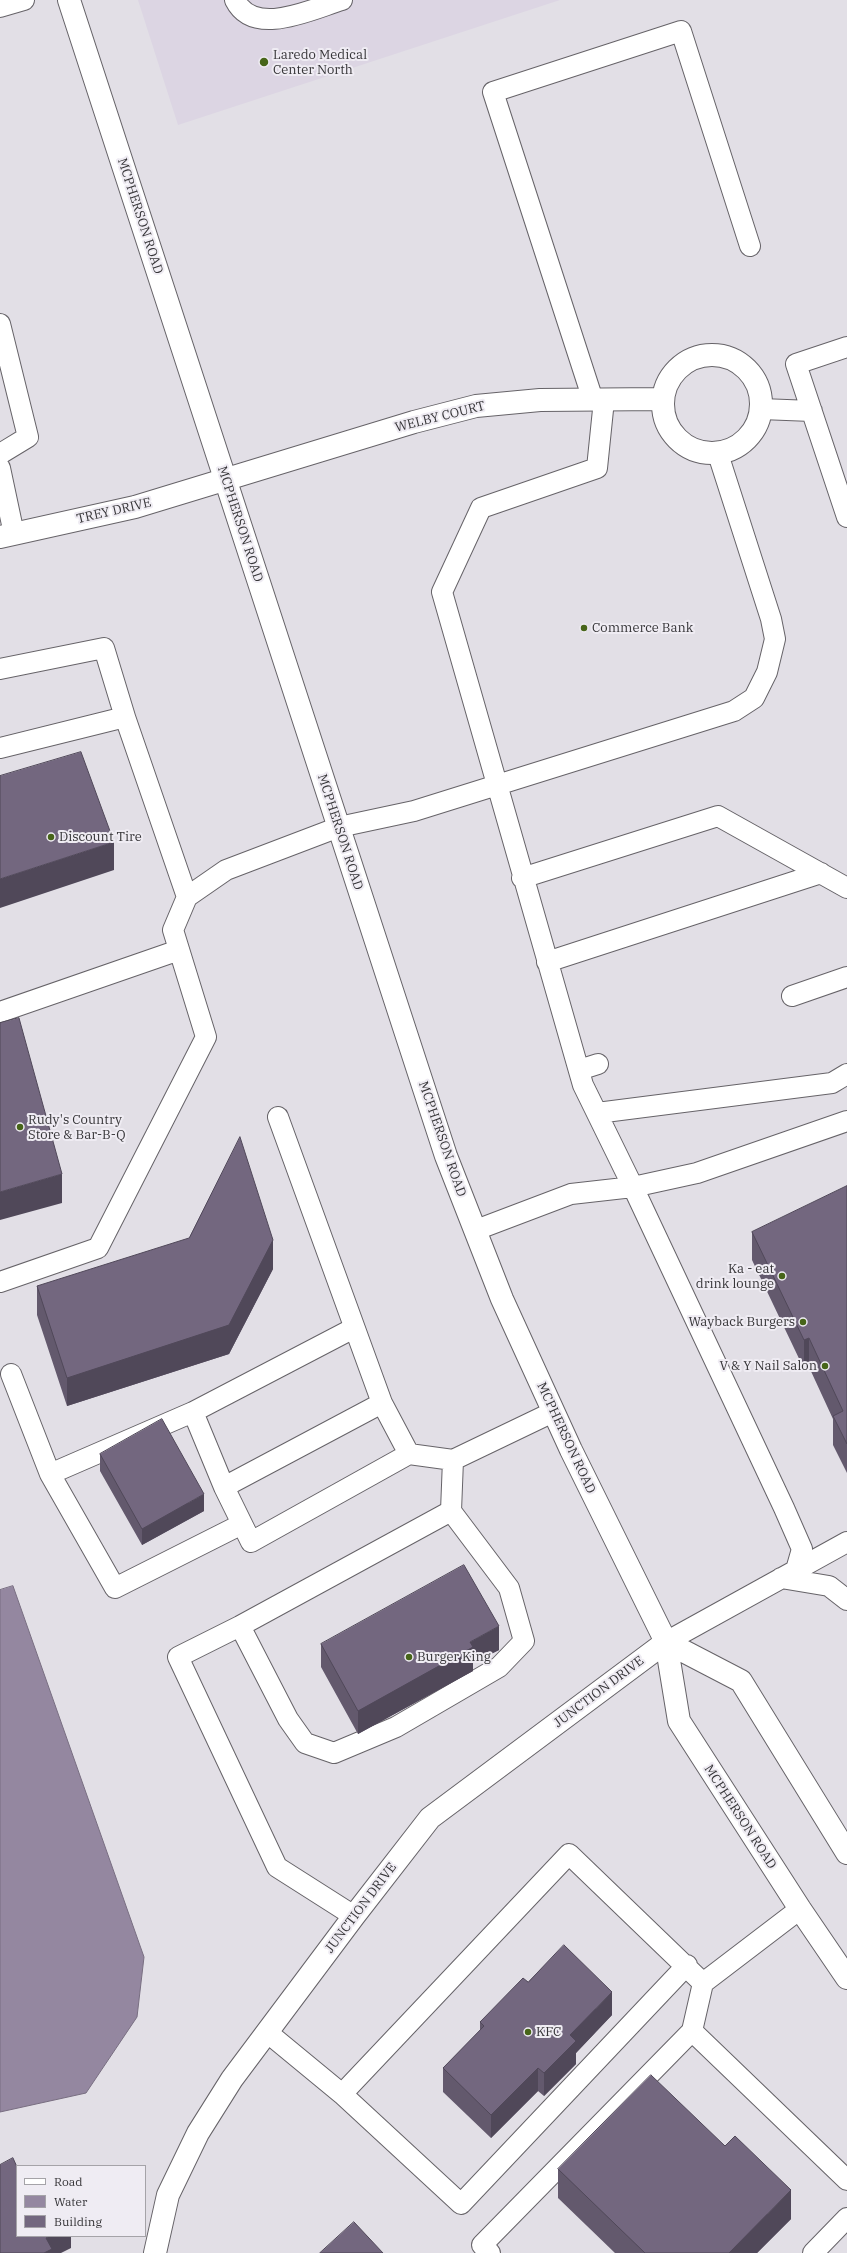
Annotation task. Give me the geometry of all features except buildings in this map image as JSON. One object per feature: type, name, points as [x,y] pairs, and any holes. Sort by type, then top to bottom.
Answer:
[{"type":"main road","name":"MCPHERSON ROAD","points":[[69,0],[446,1156],[502,1299],[553,1412],[666,1642],[679,1721],[800,1909],[847,1978]]},
{"type":"main road","points":[[713,354],[729,358],[743,365],[754,377],[760,392],[761,409],[757,425],[748,438],[734,448],[718,454],[702,453],[686,447],[673,436],[665,422],[662,399],[664,389],[671,375],[683,364],[697,356],[713,354]]},
{"type":"main road","name":"WELBY COURT","points":[[226,480],[414,422],[476,406],[540,400],[662,399]]},
{"type":"main road","name":"TREY DRIVE","points":[[7,535],[135,507],[226,480]]},
{"type":"main road","points":[[666,1642],[741,1681],[847,1853]]},
{"type":"main road","name":"JUNCTION DRIVE","points":[[155,2253],[168,2195],[198,2133],[232,2079],[268,2033],[354,1916],[430,1818],[666,1642]]},
{"type":"lane","points":[[0,8],[24,0]]},
{"type":"lane","points":[[235,0],[244,13],[260,20],[275,20],[342,0]]},
{"type":"lane","points":[[750,246],[681,31],[493,92],[599,400],[598,468],[481,508],[442,592],[498,785],[522,878],[583,1085],[633,1187],[802,1550],[788,1574]]},
{"type":"lane","points":[[0,324],[28,437],[0,454]]},
{"type":"lane","points":[[847,347],[796,364],[847,518]]},
{"type":"lane","points":[[761,409],[812,411]]},
{"type":"lane","points":[[0,1282],[98,1248],[206,1036],[173,930],[187,898],[226,870],[339,827],[414,811],[498,785],[734,711],[754,698],[767,672],[775,639],[771,619],[718,454]]},
{"type":"lane","points":[[0,468],[7,535]]},
{"type":"lane","points":[[0,669],[104,648],[125,718],[187,898]]},
{"type":"lane","points":[[0,748],[125,718]]},
{"type":"lane","points":[[522,878],[718,816],[847,888]]},
{"type":"lane","points":[[547,962],[820,873]]},
{"type":"lane","points":[[0,1012],[179,950]]},
{"type":"lane","points":[[792,996],[847,977]]},
{"type":"lane","points":[[579,1070],[598,1064]]},
{"type":"lane","points":[[597,1113],[832,1083],[847,1074]]},
{"type":"lane","points":[[278,1117],[382,1403],[409,1454]]},
{"type":"lane","points":[[476,1230],[571,1194],[633,1187],[697,1173],[847,1121]]},
{"type":"lane","points":[[50,1474],[193,1412],[354,1328]]},
{"type":"lane","points":[[11,1374],[50,1474],[115,1588],[242,1524]]},
{"type":"lane","points":[[224,1487],[382,1403]]},
{"type":"lane","points":[[193,1412],[224,1487],[251,1542],[409,1454],[453,1460],[553,1412]]},
{"type":"lane","points":[[240,1626],[288,1719],[305,1743],[334,1753],[396,1727],[499,1667],[524,1641],[509,1588],[451,1511],[453,1460]]},
{"type":"lane","points":[[354,1916],[277,1867],[178,1657],[240,1626],[451,1511]]},
{"type":"lane","points":[[666,1642],[847,1542]]},
{"type":"lane","points":[[788,1574],[829,1586],[847,1600]]},
{"type":"lane","points":[[342,2094],[569,1854],[687,1965],[703,1983]]},
{"type":"lane","points":[[490,2253],[482,2245],[692,2031],[703,1983],[800,1909]]},
{"type":"lane","points":[[268,2033],[342,2094],[461,2204],[687,1965]]},
{"type":"lane","points":[[692,2031],[847,2180]]},
{"type":"lane","points":[[813,2253],[847,2218]]},
{"type":"shaded area","name":"Laredo Medical Center North","points":[[138,0],[560,0],[178,125]]},
{"type":"water","points":[[13,1586],[144,1957],[137,2017],[86,2093],[0,2112],[0,1590]]},
{"type":"place","name":"Laredo Medical Center North","points":[[264,62]]},
{"type":"place","name":"Commerce Bank","points":[[584,628]]},
{"type":"place","name":"Discount Tire","points":[[51,837]]},
{"type":"place","name":"Rudy's Country Store & Bar-B-Q","points":[[20,1127]]},
{"type":"place","name":"Ka - eat drink lounge","points":[[782,1276]]},
{"type":"place","name":"Wayback Burgers","points":[[803,1322]]},
{"type":"place","name":"V & Y Nail Salon","points":[[825,1366]]},
{"type":"place","name":"Burger King","points":[[409,1657]]},
{"type":"place","name":"KFC","points":[[528,2032]]}]
